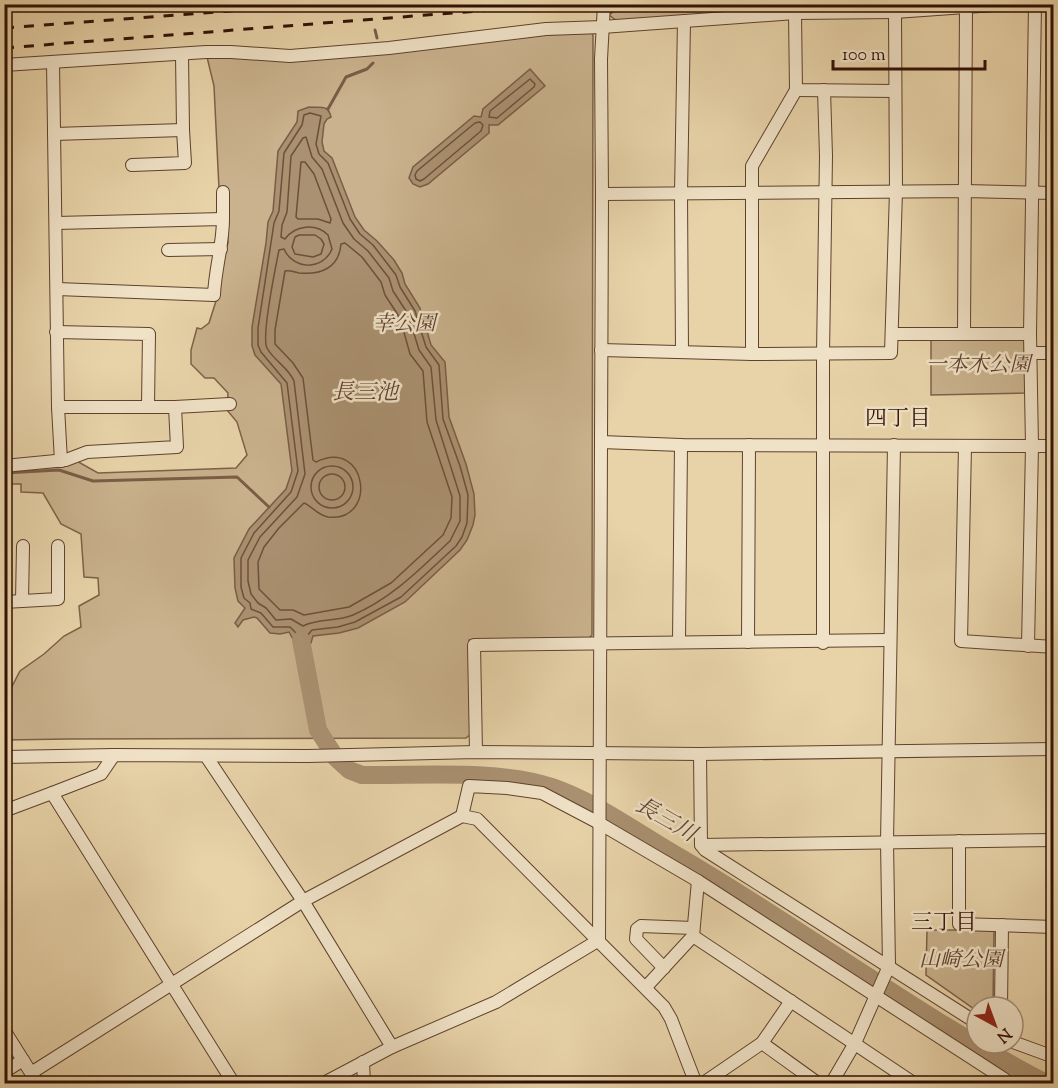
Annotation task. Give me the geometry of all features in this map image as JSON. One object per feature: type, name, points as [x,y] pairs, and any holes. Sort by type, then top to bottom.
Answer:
[{"type":"street","points":[[599,940],[602,27],[604,4]]},
{"type":"street","points":[[4,65],[231,52],[290,56],[388,48],[546,29],[795,13],[895,12],[1008,4]]},
{"type":"street","points":[[1028,646],[1032,446],[1030,334],[1034,193],[1035,4]]},
{"type":"street","points":[[964,332],[966,7]]},
{"type":"street","points":[[601,350],[752,354],[891,353],[896,191],[895,12]]},
{"type":"street","points":[[752,354],[752,166],[796,90],[795,13]]},
{"type":"street","points":[[682,352],[681,193],[684,21]]},
{"type":"street","points":[[132,165],[185,163],[182,54]]},
{"type":"street","points":[[53,62],[56,332],[61,461]]},
{"type":"street","points":[[796,90],[895,91]]},
{"type":"street","points":[[823,642],[824,90]]},
{"type":"street","points":[[54,134],[183,130]]},
{"type":"street","points":[[602,194],[896,191],[1053,193]]},
{"type":"street","points":[[57,289],[214,295],[215,270],[223,240],[223,192]]},
{"type":"street","points":[[56,223],[222,219]]},
{"type":"street","points":[[168,250],[221,249]]},
{"type":"street","points":[[56,332],[149,334],[148,406]]},
{"type":"street","points":[[892,334],[964,332],[1030,334]]},
{"type":"street","points":[[1031,353],[1053,353]]},
{"type":"street","points":[[58,407],[175,407],[230,404]]},
{"type":"street","points":[[4,466],[61,461],[87,453],[177,447],[175,407]]},
{"type":"street","points":[[601,442],[681,445],[1053,446]]},
{"type":"street","points":[[679,642],[681,445]]},
{"type":"street","points":[[748,642],[749,445]]},
{"type":"street","points":[[831,1083],[855,1044],[889,966],[887,842],[894,445]]},
{"type":"street","points":[[965,446],[961,642],[1053,647]]},
{"type":"street","points":[[22,601],[23,546]]},
{"type":"street","points":[[4,602],[58,598],[58,546]]},
{"type":"street","points":[[476,752],[474,645],[889,640]]},
{"type":"street","points":[[4,756],[476,752],[700,754],[1053,749]]},
{"type":"street","points":[[700,754],[701,845],[705,850],[965,1015]]},
{"type":"street","points":[[4,811],[101,774],[114,755]]},
{"type":"street","points":[[206,756],[303,901],[392,1047]]},
{"type":"street","points":[[462,816],[469,786],[542,793],[599,823],[698,881],[1012,1083]]},
{"type":"street","points":[[52,793],[234,1083]]},
{"type":"street","points":[[31,1072],[303,901],[462,816],[477,819],[664,1007],[696,1083]]},
{"type":"street","points":[[701,845],[1053,840]]},
{"type":"street","points":[[959,841],[959,924],[1053,927]]},
{"type":"street","points":[[646,987],[693,932],[698,881]]},
{"type":"street","points":[[1001,995],[1002,925]]},
{"type":"street","points":[[664,968],[636,939],[641,926],[693,932],[791,1001],[915,1083]]},
{"type":"street","points":[[322,1083],[392,1047],[496,1002],[599,940]]},
{"type":"street","points":[[702,1083],[762,1043],[791,1001]]},
{"type":"street","points":[[4,1030],[38,1083]]},
{"type":"street","points":[[762,1043],[819,1083]]},
{"type":"street","points":[[1025,1046],[1053,1057]]},
{"type":"street","points":[[4,1072],[23,1060]]},
{"type":"street","points":[[363,1062],[364,1083]]},
{"type":"green space","points":[[691,4],[917,5],[762,9],[617,21],[609,15],[616,10]]},
{"type":"green space","name":"幸公園","points":[[591,32],[593,35],[592,635],[588,639],[469,640],[471,734],[466,738],[5,740],[5,700],[20,671],[64,636],[81,627],[79,606],[99,595],[98,578],[84,577],[81,534],[61,524],[43,493],[21,492],[21,484],[5,484],[5,470],[75,460],[98,473],[236,468],[247,455],[237,422],[227,410],[228,393],[214,378],[205,378],[191,364],[191,350],[197,328],[201,329],[209,323],[218,299],[220,269],[228,243],[227,217],[219,189],[214,86],[207,57]]},
{"type":"green space","name":"一本木公園","points":[[931,337],[1025,339],[1025,393],[931,395]]},
{"type":"green space","name":"山崎公園","points":[[927,930],[991,930],[994,932],[993,995],[965,995],[965,1003],[926,975]]},
{"type":"water","points":[[530,69],[545,86],[498,125],[489,125],[489,133],[428,184],[420,187],[413,184],[409,178],[413,167],[474,116],[481,117],[483,109]]},
{"type":"water","name":"長三池","points":[[309,107],[323,107],[330,113],[331,117],[324,124],[322,142],[324,151],[332,158],[355,217],[364,230],[394,260],[402,273],[405,284],[420,308],[431,345],[445,362],[449,417],[474,494],[475,515],[467,540],[460,550],[405,602],[358,628],[313,636],[311,643],[295,643],[289,632],[270,633],[254,617],[243,620],[238,627],[235,623],[245,608],[238,601],[235,588],[234,558],[249,529],[286,489],[292,471],[281,384],[255,355],[252,346],[252,327],[268,222],[273,211],[278,151],[297,122],[298,111]]},
{"type":"waterway","points":[[372,4],[373,9]]},
{"type":"waterway","points":[[375,30],[377,38]]},
{"type":"waterway","points":[[328,109],[346,77],[367,69],[373,63]]},
{"type":"waterway","points":[[4,473],[59,470],[93,481],[237,477],[269,507]]},
{"type":"waterway","name":"長三川","points":[[301,640],[318,730],[336,758],[349,770],[362,775],[458,775],[508,778],[552,787],[584,800],[723,883],[953,1030],[1048,1084]]},
{"type":"railway","points":[[4,28],[322,4]]},
{"type":"railway","points":[[4,48],[504,9],[643,4]]},
{"type":"district","name":"四丁目","points":[[898,420]]},
{"type":"district","name":"三丁目","points":[[944,924]]}]
